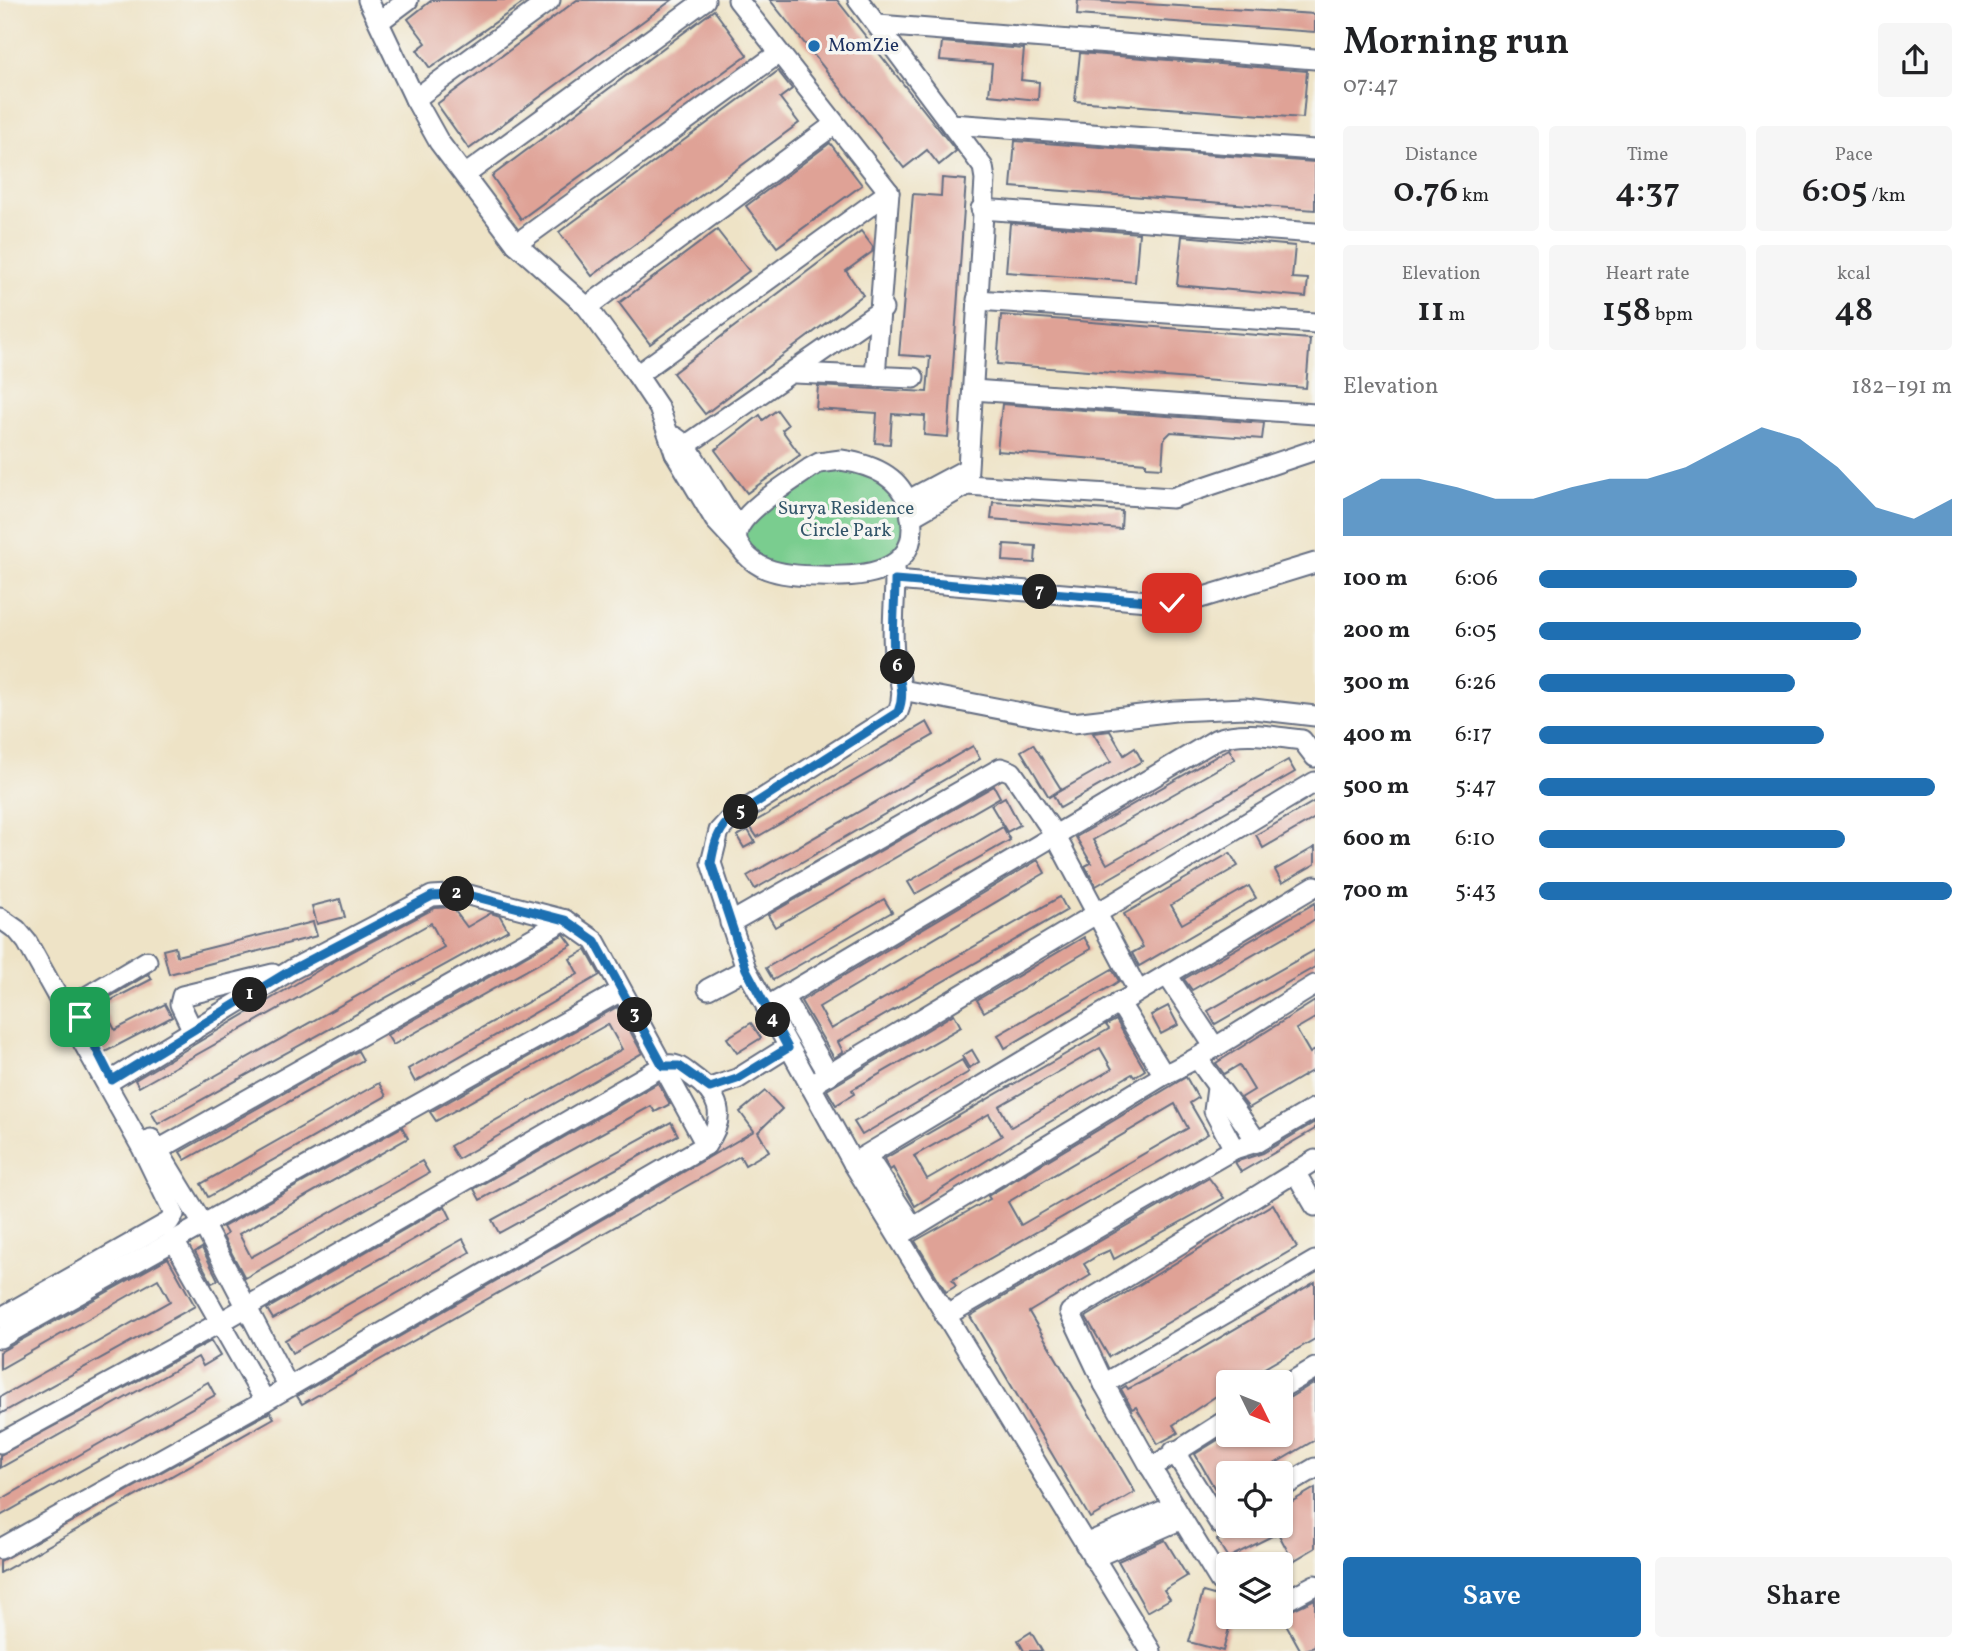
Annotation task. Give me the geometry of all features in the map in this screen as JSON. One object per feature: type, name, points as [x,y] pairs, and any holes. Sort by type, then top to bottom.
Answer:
[{"type":"street","points":[[368,0],[415,99],[439,142],[516,244],[587,307],[637,375],[729,522],[741,548],[769,570],[806,576],[853,578],[895,573],[1172,603],[1205,597],[1315,563]]},
{"type":"street","points":[[380,21],[408,0]]},
{"type":"street","points":[[415,99],[550,0]]},
{"type":"street","points":[[465,176],[705,0]]},
{"type":"street","points":[[738,0],[888,192],[883,309],[875,377]]},
{"type":"street","points":[[858,0],[983,167],[985,179],[981,209],[967,477]]},
{"type":"street","points":[[878,25],[1315,59]]},
{"type":"street","points":[[516,244],[779,53]]},
{"type":"street","points":[[587,307],[835,124]]},
{"type":"street","points":[[951,124],[1315,150]]},
{"type":"street","points":[[637,375],[888,192]]},
{"type":"street","points":[[981,209],[1315,233]]},
{"type":"street","points":[[977,300],[1315,323]]},
{"type":"street","points":[[678,444],[794,373],[883,309]]},
{"type":"street","points":[[794,373],[914,378]]},
{"type":"street","points":[[973,390],[1315,414]]},
{"type":"street","points":[[909,509],[967,477],[1165,499],[1315,450]]},
{"type":"street","points":[[729,522],[819,463],[829,461],[866,465],[880,471],[893,480],[909,509],[908,545],[895,573],[894,654],[902,685],[902,702],[891,718],[729,820],[719,831],[711,863],[746,969],[788,1048],[906,1232],[946,1316],[1151,1651]]},
{"type":"street","points":[[902,685],[1073,723],[1175,711],[1245,708],[1315,716]]},
{"type":"street","points":[[766,1007],[1217,739],[1273,735],[1302,740],[1315,757]]},
{"type":"street","points":[[730,923],[1001,768],[1012,772],[1055,835],[1138,990]]},
{"type":"street","points":[[810,1086],[1315,782]]},
{"type":"street","points":[[860,1160],[1138,990],[1315,886]]},
{"type":"street","points":[[112,1080],[291,970],[440,894],[465,894],[565,920],[595,941],[706,1145]]},
{"type":"street","points":[[0,919],[17,930],[27,942],[142,1147],[174,1214],[169,1222],[70,1275],[0,1318]]},
{"type":"street","points":[[158,1150],[565,920]]},
{"type":"street","points":[[147,961],[76,1003],[112,1080],[203,1224],[288,1386]]},
{"type":"street","points":[[708,989],[746,969]]},
{"type":"street","points":[[193,1031],[180,1004],[182,996],[291,970]]},
{"type":"street","points":[[1167,975],[1214,1045]]},
{"type":"street","points":[[906,1232],[1164,1075],[1198,1059],[1214,1045],[1315,985]]},
{"type":"street","points":[[0,1338],[621,991]]},
{"type":"street","points":[[784,998],[829,1075]]},
{"type":"street","points":[[1119,1002],[1164,1075]]},
{"type":"street","points":[[710,1088],[737,1079],[788,1048]]},
{"type":"street","points":[[1198,1059],[1217,1087],[1230,1099],[1257,1142]]},
{"type":"street","points":[[0,1443],[219,1323],[663,1066],[679,1066],[710,1088],[719,1119],[715,1133],[706,1145],[265,1401],[0,1549]]},
{"type":"street","points":[[1217,1087],[1214,1111],[1234,1149]]},
{"type":"street","points":[[946,1316],[1234,1149],[1257,1142],[1315,1108]]},
{"type":"street","points":[[1216,1575],[1151,1468],[1104,1384],[1071,1316],[1073,1308],[1315,1160]]},
{"type":"street","points":[[1295,1172],[1315,1206]]},
{"type":"street","points":[[173,1239],[265,1401]]},
{"type":"street","points":[[1104,1384],[1315,1261]]},
{"type":"street","points":[[1293,1381],[1315,1368]]},
{"type":"street","points":[[1151,1468],[1216,1426]]},
{"type":"street","points":[[1174,1451],[1216,1510]]},
{"type":"street","points":[[1293,1481],[1315,1468]]},
{"type":"street","points":[[1089,1551],[1178,1513]]},
{"type":"street","points":[[1194,1541],[1216,1526]]},
{"type":"street","points":[[1293,1597],[1315,1585]]},
{"type":"green space","name":"Surya Residence Circle Park","points":[[810,468],[880,471],[911,517],[895,565],[769,570],[737,535]]},
{"type":"building","points":[[432,0],[527,0],[430,68],[417,50],[426,43],[408,19]]},
{"type":"building","points":[[577,0],[672,0],[469,149],[437,104]]},
{"type":"building","points":[[770,0],[837,0],[956,151],[939,165],[927,150],[904,168]]},
{"type":"building","points":[[1078,0],[1315,14],[1315,32],[1077,15]]},
{"type":"building","points":[[714,10],[747,55],[521,219],[492,176]]},
{"type":"building","points":[[942,42],[1024,49],[1021,80],[1039,82],[1038,100],[989,95],[992,64],[940,60]]},
{"type":"building","points":[[1080,53],[1307,71],[1303,118],[1075,101]]},
{"type":"building","points":[[778,71],[792,89],[780,98],[799,123],[592,276],[559,232]]},
{"type":"building","points":[[1015,141],[1315,162],[1315,210],[1011,187]]},
{"type":"building","points":[[830,143],[862,185],[777,247],[746,206]]},
{"type":"building","points":[[942,178],[966,180],[948,437],[924,435],[925,416],[892,414],[890,444],[875,443],[877,413],[816,409],[818,386],[927,392],[930,357],[899,355],[913,194],[941,196]]},
{"type":"building","points":[[1010,223],[1139,233],[1135,282],[1006,272]]},
{"type":"building","points":[[717,230],[749,271],[650,344],[619,303]]},
{"type":"building","points":[[861,231],[873,247],[872,252],[846,271],[863,295],[705,414],[673,373]]},
{"type":"building","points":[[1182,236],[1295,246],[1292,278],[1308,279],[1306,297],[1177,285]]},
{"type":"building","points":[[1001,315],[1310,339],[1306,388],[997,364]]},
{"type":"building","points":[[1002,404],[1264,423],[1262,439],[1171,432],[1164,439],[1162,468],[1146,467],[1146,463],[997,451]]},
{"type":"building","points":[[777,410],[788,425],[782,430],[800,455],[747,493],[715,450],[760,415],[763,420]]},
{"type":"building","points":[[993,502],[1122,511],[1121,529],[991,519]]},
{"type":"building","points":[[1004,544],[1036,546],[1035,563],[1003,561]]},
{"type":"building","points":[[927,722],[934,735],[757,837],[749,825]]},
{"type":"building","points":[[1110,731],[1124,755],[1135,748],[1142,761],[1060,808],[1053,795],[1111,762],[1093,733]]},
{"type":"building","points":[[1033,744],[1061,789],[1049,797],[1021,751]]},
{"type":"building","points":[[973,746],[980,759],[755,889],[747,876]]},
{"type":"building","points":[[1229,749],[1235,759],[1093,840],[1107,864],[1288,760],[1295,772],[1096,886],[1085,866],[1091,863],[1076,837]]},
{"type":"building","points":[[994,786],[1000,797],[775,927],[768,915]]},
{"type":"building","points":[[1005,797],[1020,825],[1007,832],[991,805]]},
{"type":"building","points":[[1315,801],[1315,818],[1263,848],[1256,835]]},
{"type":"building","points":[[1003,827],[1010,840],[915,894],[908,882]]},
{"type":"building","points":[[748,830],[755,842],[744,848],[737,836]]},
{"type":"building","points":[[1315,847],[1315,864],[1282,883],[1275,870]]},
{"type":"building","points":[[1230,853],[1238,866],[1171,905],[1182,924],[1249,886],[1256,898],[1139,966],[1132,953],[1143,947],[1124,914]]},
{"type":"building","points":[[1038,860],[1045,873],[819,1007],[831,1029],[1060,897],[1067,910],[838,1042],[843,1052],[834,1058],[801,1001]]},
{"type":"building","points":[[340,899],[345,917],[317,924],[312,906]]},
{"type":"building","points":[[884,899],[892,912],[773,980],[766,968]]},
{"type":"building","points":[[1315,903],[1315,919],[1309,923],[1192,990],[1184,979]]},
{"type":"building","points":[[452,907],[467,927],[491,913],[500,916],[508,930],[158,1124],[151,1112],[444,947],[431,923],[139,1087],[135,1080],[334,961],[435,908]]},
{"type":"building","points":[[313,922],[317,936],[169,974],[163,950],[175,947],[177,956]]},
{"type":"building","points":[[564,934],[572,945],[393,1045],[387,1035]]},
{"type":"building","points":[[1084,937],[1091,949],[984,1012],[977,1000]]},
{"type":"building","points":[[586,950],[600,975],[415,1082],[408,1069],[578,974],[570,959]]},
{"type":"building","points":[[1315,950],[1315,967],[1215,1024],[1208,1011]]},
{"type":"building","points":[[1112,969],[1119,981],[1005,1048],[998,1035]]},
{"type":"building","points":[[149,974],[152,979],[102,1005],[115,1030],[165,1004],[172,1017],[103,1053],[94,1038],[98,1025],[91,1008]]},
{"type":"building","points":[[1315,1001],[1315,1018],[1296,1029],[1310,1053],[1315,1050],[1315,1069],[1249,1108],[1241,1098],[1254,1090],[1239,1065],[1224,1074],[1216,1063]]},
{"type":"building","points":[[1168,1006],[1178,1025],[1161,1034],[1151,1015]]},
{"type":"building","points":[[617,1007],[642,1053],[458,1159],[450,1146],[622,1049],[608,1024],[436,1121],[430,1112]]},
{"type":"building","points":[[954,1014],[961,1027],[852,1090],[854,1094],[836,1105],[827,1090]]},
{"type":"building","points":[[1116,1020],[1145,1070],[1134,1077],[1132,1074],[1019,1140],[915,1206],[893,1168],[890,1170],[884,1159],[1109,1029],[1106,1025]],"holes":[[[1100,1048],[1112,1069],[1011,1127],[999,1106]],[[989,1114],[1002,1136],[927,1179],[914,1156]]]},
{"type":"building","points":[[751,1023],[761,1038],[737,1053],[727,1038]]},
{"type":"building","points":[[972,1050],[979,1062],[969,1068],[962,1056]]},
{"type":"building","points":[[358,1051],[363,1060],[185,1160],[180,1152]]},
{"type":"building","points":[[962,1060],[969,1072],[862,1135],[854,1122]]},
{"type":"building","points":[[1186,1077],[1198,1098],[1190,1103],[1208,1134],[952,1280],[956,1286],[946,1292],[915,1241],[990,1199],[988,1196]],"holes":[[[1175,1104],[1188,1128],[1021,1225],[1008,1202]]]},
{"type":"building","points":[[379,1083],[386,1096],[208,1197],[201,1184]]},
{"type":"building","points":[[658,1083],[670,1104],[655,1112],[651,1106],[480,1200],[474,1189]]},
{"type":"building","points":[[765,1091],[782,1109],[758,1132],[769,1151],[745,1165],[740,1156],[302,1404],[297,1396],[754,1131],[740,1112]]},
{"type":"building","points":[[671,1122],[678,1135],[499,1233],[492,1220]]},
{"type":"building","points":[[1315,1122],[1315,1129],[1241,1172],[1235,1162],[1263,1153]]},
{"type":"building","points":[[402,1127],[408,1138],[239,1234],[251,1257],[422,1161],[429,1173],[245,1278],[223,1237],[227,1234],[223,1227]]},
{"type":"building","points":[[1209,1178],[1224,1198],[1114,1259],[1110,1250],[1099,1255],[1084,1264],[1091,1275],[1029,1312],[1135,1492],[1090,1518],[970,1316]]},
{"type":"building","points":[[1273,1204],[1297,1247],[1109,1357],[1086,1317]]},
{"type":"building","points":[[445,1206],[451,1218],[273,1319],[267,1309]]},
{"type":"building","points":[[463,1239],[470,1252],[292,1353],[285,1340]]},
{"type":"building","points":[[202,1248],[218,1280],[212,1283],[195,1252]]},
{"type":"building","points":[[168,1258],[195,1306],[0,1414],[0,1397],[170,1301],[158,1279],[0,1369],[0,1352]]},
{"type":"building","points":[[1315,1282],[1315,1339],[1261,1370],[1216,1370],[1216,1396],[1173,1425],[1178,1433],[1158,1444],[1136,1407],[1132,1409],[1121,1389],[1126,1386],[1128,1389]]},
{"type":"building","points":[[211,1341],[220,1356],[203,1366],[198,1357],[0,1468],[0,1455]]},
{"type":"building","points":[[208,1382],[215,1395],[0,1516],[0,1500]]},
{"type":"building","points":[[1315,1382],[1315,1440],[1279,1461],[1216,1461],[1216,1491],[1195,1454],[1216,1441],[1216,1447],[1293,1447],[1293,1396]]},
{"type":"building","points":[[270,1412],[274,1418],[0,1573],[0,1561]]},
{"type":"building","points":[[1315,1488],[1315,1548],[1293,1561],[1293,1552],[1288,1552],[1281,1538],[1293,1538],[1293,1501]]},
{"type":"building","points":[[1268,1538],[1240,1552],[1224,1552],[1217,1540]]},
{"type":"building","points":[[1165,1540],[1187,1576],[1164,1590],[1170,1599],[1147,1612],[1118,1561]]},
{"type":"building","points":[[1203,1592],[1216,1596],[1216,1629],[1229,1629],[1223,1651],[1189,1642]]},
{"type":"building","points":[[1315,1599],[1315,1647],[1301,1651],[1289,1629],[1293,1629],[1293,1609]]},
{"type":"building","points":[[1031,1632],[1042,1651],[1024,1651],[1018,1640]]},
{"type":"place","name":"MomZie","points":[[814,46]]},
{"type":"route","points":[[80,1017],[112,1080],[291,970],[432,896],[465,894],[565,920],[582,930],[595,941],[663,1066],[679,1066],[710,1088],[737,1079],[788,1048],[746,969],[711,863],[714,846],[719,831],[729,820],[898,712],[902,702],[903,681],[894,654],[895,580],[1172,603]]}]
